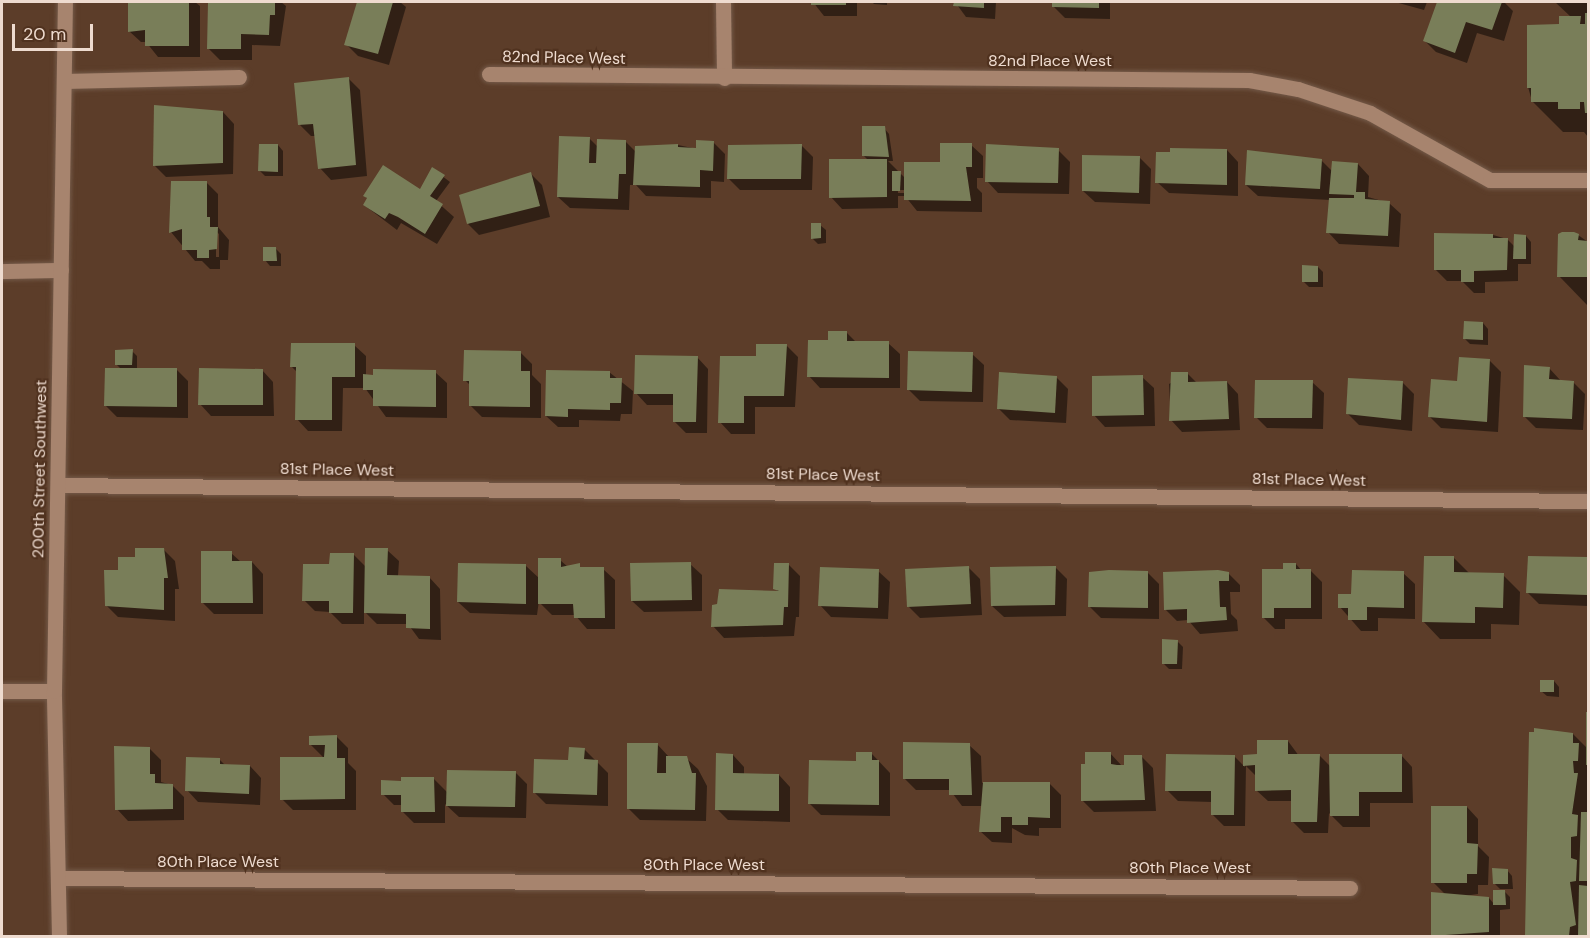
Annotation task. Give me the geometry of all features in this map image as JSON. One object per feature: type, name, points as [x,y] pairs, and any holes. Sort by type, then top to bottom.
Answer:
[{"type":"street","name":"200th Street Southwest","points":[[59,936],[54,691],[65,2]]},
{"type":"street","points":[[723,2],[724,78]]},
{"type":"street","name":"82nd Place West","points":[[489,74],[724,78],[1248,80],[1298,89],[1370,113],[1490,180],[1588,180]]},
{"type":"street","points":[[64,81],[238,77]]},
{"type":"street","points":[[2,271],[61,270]]},
{"type":"street","name":"81st Place West","points":[[58,485],[1588,501]]},
{"type":"street","points":[[2,691],[54,691]]},
{"type":"street","name":"80th Place West","points":[[58,879],[1350,888]]},
{"type":"building","points":[[128,2],[189,2],[189,46],[145,46],[145,30],[128,32]]},
{"type":"building","points":[[208,2],[275,2],[275,15],[270,15],[269,35],[241,34],[241,49],[207,49]]},
{"type":"building","points":[[357,2],[393,2],[378,54],[344,45]]},
{"type":"building","points":[[811,2],[846,2],[846,5],[811,5]]},
{"type":"building","points":[[954,2],[984,2],[984,8],[953,6]]},
{"type":"building","points":[[1052,2],[1099,2],[1099,8],[1052,7]]},
{"type":"building","points":[[1437,2],[1502,2],[1492,30],[1466,22],[1455,53],[1423,41]]},
{"type":"building","points":[[1585,13],[1588,13],[1588,113],[1585,113],[1584,102],[1580,102],[1580,109],[1558,109],[1558,102],[1531,102],[1531,88],[1527,88],[1527,25],[1559,24],[1559,16],[1581,16],[1580,24],[1585,24]]},
{"type":"building","points":[[349,77],[356,165],[318,169],[313,124],[298,125],[294,83]]},
{"type":"building","points":[[154,105],[223,111],[223,163],[153,166]]},
{"type":"building","points":[[862,126],[885,126],[889,157],[862,156]]},
{"type":"building","points":[[559,136],[590,137],[589,163],[596,163],[597,139],[626,140],[626,174],[619,174],[618,199],[557,197]]},
{"type":"building","points":[[696,140],[714,141],[713,171],[700,170],[700,187],[633,185],[635,146],[678,144],[678,147],[696,148]]},
{"type":"building","points":[[940,143],[972,143],[972,167],[966,167],[971,201],[904,200],[904,162],[940,162]]},
{"type":"building","points":[[259,144],[278,144],[278,172],[258,171]]},
{"type":"building","points":[[802,144],[801,179],[727,179],[728,145]]},
{"type":"building","points":[[986,144],[1059,148],[1058,183],[985,182]]},
{"type":"building","points":[[1170,148],[1227,149],[1227,185],[1155,183],[1156,152],[1170,152]]},
{"type":"building","points":[[1247,150],[1322,159],[1320,189],[1245,185]]},
{"type":"building","points":[[1082,155],[1140,156],[1139,193],[1082,191]]},
{"type":"building","points":[[829,159],[887,159],[887,197],[829,198]]},
{"type":"building","points":[[1332,161],[1358,163],[1356,192],[1365,192],[1365,199],[1390,201],[1388,236],[1326,233],[1329,198],[1354,198],[1354,195],[1329,194]]},
{"type":"building","points":[[383,165],[420,189],[432,167],[445,175],[430,196],[443,204],[425,234],[398,217],[389,213],[385,219],[363,205],[367,198],[363,196]]},
{"type":"building","points":[[892,171],[901,171],[900,191],[892,191]]},
{"type":"building","points":[[531,172],[540,206],[467,224],[459,195]]},
{"type":"building","points":[[171,181],[207,181],[207,217],[210,217],[210,227],[218,227],[217,249],[209,250],[209,258],[197,258],[197,250],[182,250],[182,229],[169,233]]},
{"type":"building","points":[[811,223],[821,223],[821,238],[811,239]]},
{"type":"building","points":[[1574,232],[1579,234],[1578,240],[1588,241],[1588,277],[1557,277],[1558,234]]},
{"type":"building","points":[[1434,233],[1493,234],[1493,238],[1508,238],[1507,270],[1474,271],[1474,282],[1461,282],[1461,270],[1434,270]]},
{"type":"building","points":[[1514,234],[1526,235],[1526,259],[1513,259]]},
{"type":"building","points":[[263,247],[276,247],[277,261],[263,261]]},
{"type":"building","points":[[1302,265],[1318,266],[1318,282],[1302,282]]},
{"type":"building","points":[[1464,321],[1483,322],[1483,340],[1463,339]]},
{"type":"building","points":[[828,331],[847,331],[847,341],[889,341],[889,378],[807,377],[808,340],[828,340]]},
{"type":"building","points":[[291,343],[355,343],[355,377],[332,377],[332,420],[295,420],[296,367],[290,367]]},
{"type":"building","points":[[756,344],[787,344],[784,396],[744,396],[744,423],[718,423],[720,356],[756,356]]},
{"type":"building","points":[[133,349],[132,365],[115,365],[115,350]]},
{"type":"building","points":[[464,350],[521,351],[521,371],[530,371],[530,407],[469,406],[469,381],[463,381]]},
{"type":"building","points":[[908,351],[973,352],[972,392],[907,390]]},
{"type":"building","points":[[635,355],[698,356],[696,422],[673,422],[673,394],[634,394]]},
{"type":"building","points":[[1459,357],[1490,359],[1487,422],[1428,417],[1431,379],[1457,381]]},
{"type":"building","points":[[1524,365],[1550,367],[1549,379],[1574,381],[1572,419],[1523,417]]},
{"type":"building","points":[[105,368],[177,368],[177,407],[104,406]]},
{"type":"building","points":[[199,368],[263,369],[263,405],[198,405]]},
{"type":"building","points":[[373,369],[436,370],[436,407],[373,406],[373,390],[363,390],[363,374],[373,375]]},
{"type":"building","points":[[546,370],[610,371],[610,378],[622,378],[621,403],[610,403],[610,410],[568,409],[568,417],[545,416]]},
{"type":"building","points":[[999,372],[1057,376],[1055,413],[997,409]]},
{"type":"building","points":[[1171,372],[1188,372],[1188,382],[1227,381],[1229,419],[1169,421]]},
{"type":"building","points":[[1143,375],[1144,415],[1092,416],[1092,376]]},
{"type":"building","points":[[1348,378],[1403,381],[1401,420],[1346,414]]},
{"type":"building","points":[[1255,380],[1313,380],[1312,418],[1254,418]]},
{"type":"building","points":[[135,548],[164,548],[168,578],[164,578],[164,610],[105,606],[104,570],[118,570],[118,557],[135,557]]},
{"type":"building","points":[[365,548],[388,548],[387,575],[430,576],[430,629],[406,628],[406,614],[364,613]]},
{"type":"building","points":[[201,551],[232,551],[232,561],[252,561],[253,603],[201,603]]},
{"type":"building","points":[[330,553],[354,553],[353,613],[329,613],[329,601],[302,601],[303,564],[329,564]]},
{"type":"building","points":[[1424,556],[1454,556],[1454,572],[1504,573],[1503,608],[1475,607],[1475,623],[1422,622]]},
{"type":"building","points":[[1528,556],[1588,557],[1587,595],[1526,593]]},
{"type":"building","points":[[538,558],[561,558],[561,567],[580,563],[580,567],[604,567],[605,618],[574,618],[573,604],[538,604]]},
{"type":"building","points":[[691,562],[692,600],[631,601],[630,563]]},
{"type":"building","points":[[458,563],[526,564],[526,604],[457,602]]},
{"type":"building","points":[[774,563],[789,563],[788,607],[784,607],[783,625],[711,627],[712,605],[717,604],[719,589],[779,591],[773,589]]},
{"type":"building","points":[[1283,563],[1296,563],[1296,569],[1311,569],[1311,608],[1274,608],[1274,618],[1262,618],[1262,569],[1283,569]]},
{"type":"building","points":[[969,566],[971,604],[907,607],[905,569]]},
{"type":"building","points":[[1056,566],[1055,605],[991,606],[990,567]]},
{"type":"building","points":[[820,567],[879,569],[878,608],[818,606]]},
{"type":"building","points":[[1218,570],[1229,572],[1229,581],[1219,581],[1220,607],[1226,607],[1227,620],[1187,623],[1187,609],[1164,610],[1163,572]]},
{"type":"building","points":[[1352,570],[1404,571],[1404,608],[1367,607],[1367,620],[1348,620],[1348,608],[1338,608],[1338,594],[1351,594]]},
{"type":"building","points":[[1148,571],[1148,608],[1088,607],[1089,572]]},
{"type":"building","points":[[1162,639],[1178,640],[1177,664],[1162,664]]},
{"type":"building","points":[[1540,680],[1554,680],[1554,692],[1540,692]]},
{"type":"building","points":[[1586,712],[1588,712],[1588,765],[1586,765]]},
{"type":"building","points":[[1534,728],[1573,733],[1573,743],[1579,743],[1578,761],[1573,761],[1574,773],[1578,773],[1572,814],[1578,815],[1577,836],[1571,837],[1571,858],[1577,860],[1576,881],[1570,882],[1576,925],[1570,927],[1569,936],[1525,936],[1529,732],[1534,732]]},
{"type":"building","points":[[337,735],[337,758],[345,758],[345,799],[280,800],[280,757],[324,757],[325,745],[309,745],[309,736]]},
{"type":"building","points":[[1257,740],[1288,740],[1288,754],[1320,754],[1317,822],[1291,822],[1291,790],[1255,791],[1255,765],[1243,766],[1243,755],[1257,754]]},
{"type":"building","points":[[903,742],[970,743],[972,795],[949,795],[949,779],[903,779]]},
{"type":"building","points":[[627,743],[658,743],[657,773],[666,773],[666,756],[687,756],[692,773],[696,773],[695,810],[627,809]]},
{"type":"building","points":[[114,746],[150,747],[150,774],[155,774],[155,783],[173,784],[173,809],[115,810]]},
{"type":"building","points":[[569,747],[585,748],[584,759],[598,760],[597,795],[533,793],[534,759],[568,760]]},
{"type":"building","points":[[856,752],[872,752],[872,760],[879,760],[879,805],[808,804],[809,760],[856,761]]},
{"type":"building","points":[[1085,752],[1111,752],[1111,764],[1117,765],[1124,765],[1124,755],[1142,755],[1145,800],[1081,801],[1081,764],[1085,764]]},
{"type":"building","points":[[716,753],[733,754],[733,773],[779,774],[779,811],[715,810]]},
{"type":"building","points":[[1166,754],[1235,755],[1234,815],[1211,815],[1211,791],[1165,791]]},
{"type":"building","points":[[1329,754],[1402,754],[1402,792],[1359,792],[1359,816],[1330,816]]},
{"type":"building","points":[[186,757],[220,758],[220,764],[250,765],[249,794],[185,791]]},
{"type":"building","points":[[447,770],[516,771],[515,807],[446,806]]},
{"type":"building","points":[[401,777],[434,777],[435,812],[401,812],[401,795],[381,795],[381,780],[401,781]]},
{"type":"building","points":[[983,782],[1050,782],[1050,818],[1028,817],[1028,825],[1012,825],[1012,817],[1001,817],[1001,832],[979,832]]},
{"type":"building","points":[[1431,806],[1467,806],[1467,843],[1478,844],[1477,874],[1467,874],[1467,883],[1431,883]]},
{"type":"building","points":[[1581,812],[1588,812],[1588,881],[1579,881]]},
{"type":"building","points":[[1492,868],[1508,869],[1508,884],[1493,884]]},
{"type":"building","points":[[1579,885],[1588,886],[1588,936],[1578,936]]},
{"type":"building","points":[[1493,890],[1505,890],[1506,905],[1493,905]]},
{"type":"building","points":[[1431,892],[1489,897],[1489,932],[1431,936]]}]
